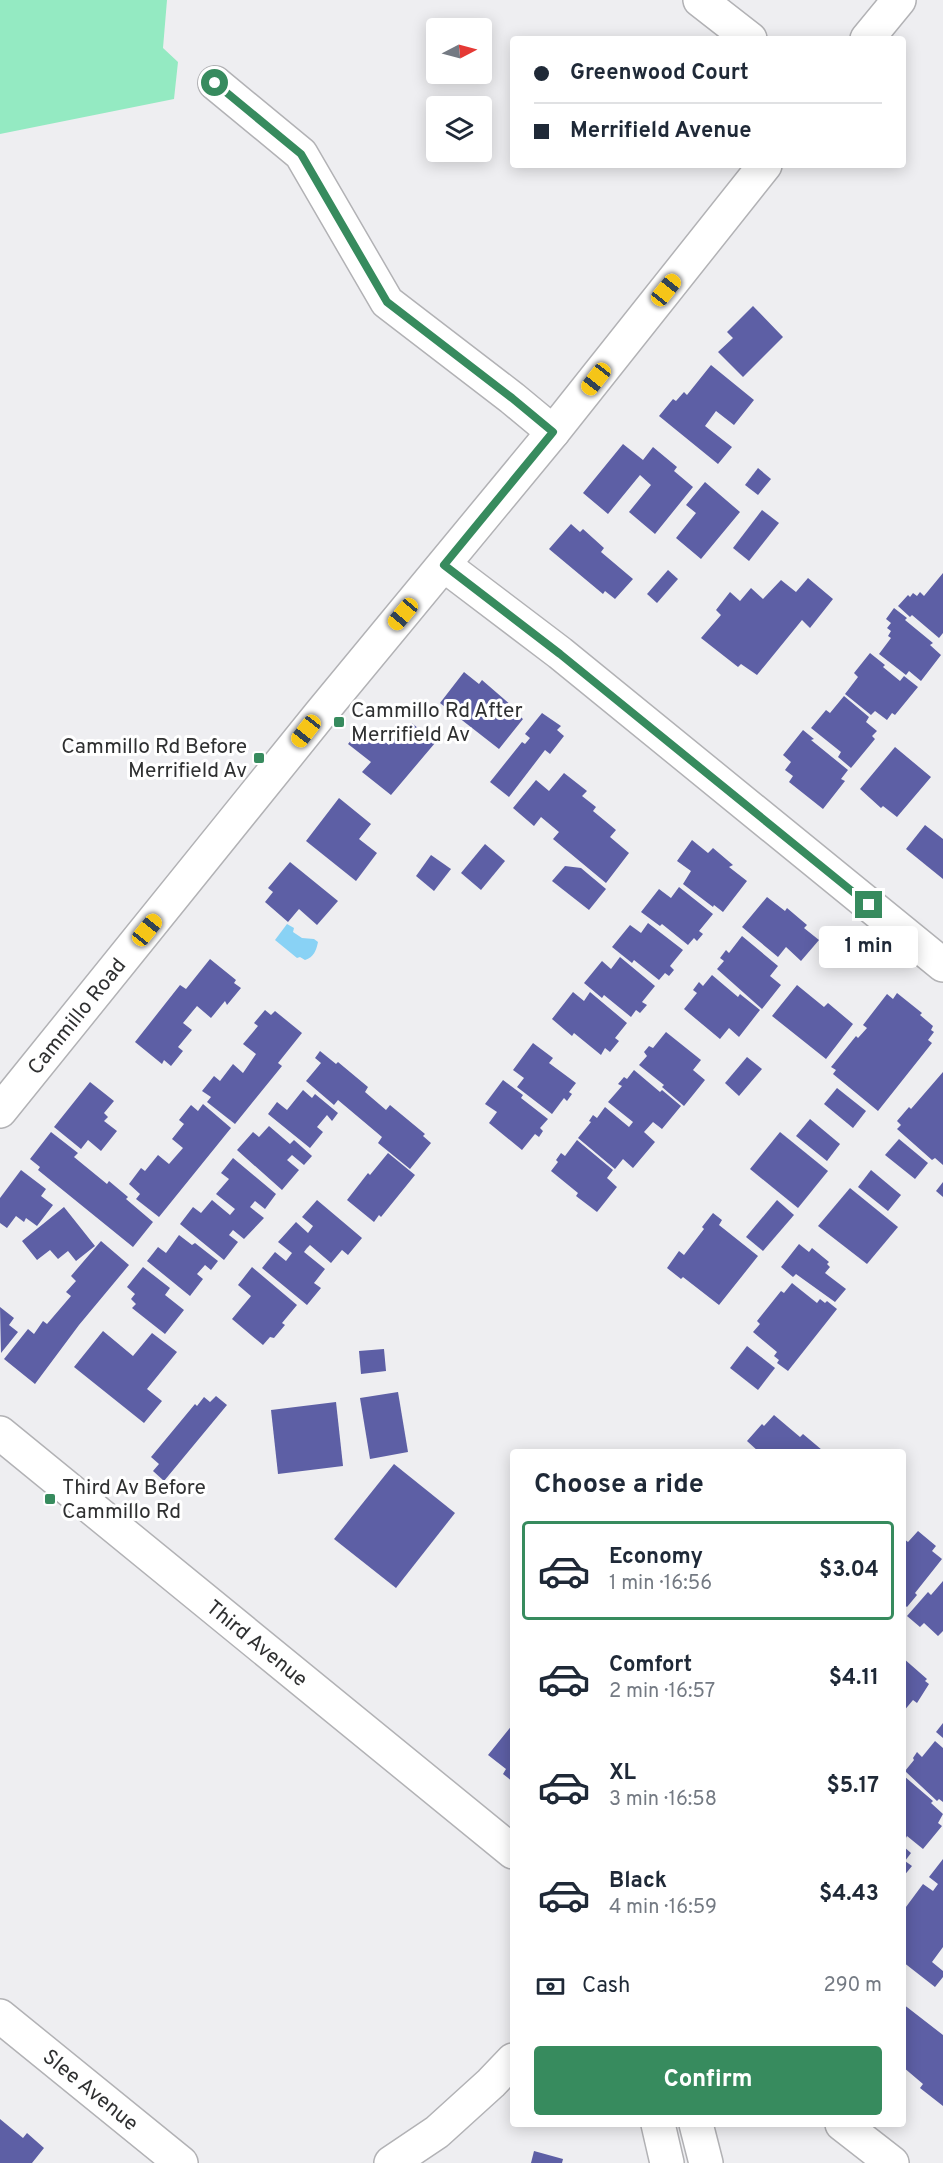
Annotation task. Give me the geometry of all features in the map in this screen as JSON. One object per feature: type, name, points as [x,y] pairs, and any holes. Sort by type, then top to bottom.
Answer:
[{"type":"main road","points":[[700,0],[746,36]]},
{"type":"main road","points":[[869,36],[899,0]]},
{"type":"main road","points":[[215,83],[301,154],[387,302],[553,432]]},
{"type":"main road","name":"Cammillo Road","points":[[0,1111],[321,713],[553,432],[763,168]]},
{"type":"main road","points":[[444,565],[560,654],[943,964]]},
{"type":"main road","name":"Third Avenue","points":[[0,1433],[510,1850]]},
{"type":"main road","name":"Slee Avenue","points":[[0,2016],[181,2163]]},
{"type":"main road","points":[[391,2163],[437,2132],[510,2063]]},
{"type":"main road","points":[[659,2127],[667,2163]]},
{"type":"main road","points":[[697,2127],[706,2163]]},
{"type":"main road","points":[[846,2127],[892,2163]]},
{"type":"green space","points":[[0,0],[167,0],[163,48],[178,62],[174,99],[0,134]]},
{"type":"water","points":[[287,924],[294,928],[293,932],[302,938],[314,939],[318,942],[311,957],[305,960],[297,958],[275,940]]},
{"type":"building","points":[[753,306],[783,337],[743,377],[718,352],[733,338],[727,332]]},
{"type":"building","points":[[711,365],[754,400],[734,425],[716,411],[705,426],[732,447],[718,464],[659,416],[673,399],[676,401],[684,392],[687,395]]},
{"type":"building","points":[[623,444],[643,460],[653,447],[677,467],[674,471],[693,487],[655,534],[629,512],[651,485],[640,475],[608,514],[583,493]]},
{"type":"building","points":[[758,468],[771,479],[758,495],[745,485]]},
{"type":"building","points":[[705,482],[740,512],[701,559],[676,538],[696,513],[686,505]]},
{"type":"building","points":[[762,510],[779,523],[749,561],[733,548]]},
{"type":"building","points":[[571,524],[580,532],[583,529],[604,548],[601,552],[633,579],[615,599],[605,591],[603,594],[549,549]]},
{"type":"building","points":[[668,570],[678,579],[657,603],[647,594]]},
{"type":"building","points":[[943,573],[943,633],[939,638],[898,606],[913,593],[917,596],[920,592],[924,596]]},
{"type":"building","points":[[808,578],[833,599],[810,628],[802,620],[757,675],[741,664],[738,667],[701,638],[721,615],[716,610],[730,592],[740,601],[751,588],[763,599],[781,580],[796,592]]},
{"type":"building","points":[[894,608],[933,643],[930,645],[941,655],[921,681],[909,671],[906,675],[879,654],[891,638],[888,636],[891,631],[887,628],[891,623],[886,619]]},
{"type":"building","points":[[870,653],[900,681],[904,676],[918,687],[895,715],[892,713],[887,720],[875,711],[871,715],[845,694],[858,677],[854,673]]},
{"type":"building","points":[[464,672],[479,684],[482,680],[512,706],[509,708],[523,719],[499,749],[440,703]]},
{"type":"building","points":[[844,696],[869,717],[866,722],[877,731],[872,736],[875,739],[851,768],[838,757],[841,752],[811,728],[826,710],[830,713]]},
{"type":"building","points":[[542,713],[561,726],[557,730],[564,736],[550,754],[545,750],[509,797],[490,782],[522,742],[525,744],[530,738],[525,734]]},
{"type":"building","points":[[412,723],[435,743],[391,795],[362,772],[371,762],[348,744],[364,725],[389,745],[400,732],[403,735]]},
{"type":"building","points":[[803,730],[814,739],[811,740],[848,770],[841,779],[845,781],[823,809],[789,782],[793,776],[785,770],[791,762],[783,755]]},
{"type":"building","points":[[895,747],[931,777],[897,817],[883,806],[881,808],[860,789]]},
{"type":"building","points":[[564,773],[587,791],[582,796],[596,807],[593,811],[616,830],[610,837],[629,853],[606,883],[553,839],[559,832],[541,817],[534,826],[513,808],[536,780],[549,791]]},
{"type":"building","points":[[339,798],[371,824],[359,839],[377,853],[356,881],[306,841]]},
{"type":"building","points":[[925,825],[943,839],[943,879],[906,849]]},
{"type":"building","points":[[692,840],[708,853],[713,848],[733,865],[729,867],[747,881],[723,912],[683,884],[691,871],[677,861]]},
{"type":"building","points":[[485,844],[505,861],[481,890],[461,873]]},
{"type":"building","points":[[431,855],[451,869],[434,891],[416,876]]},
{"type":"building","points":[[290,862],[338,901],[317,925],[299,909],[288,922],[265,902],[273,892],[268,888]]},
{"type":"building","points":[[565,866],[581,868],[606,889],[589,910],[552,881]]},
{"type":"building","points":[[679,887],[713,914],[699,931],[703,934],[697,941],[694,938],[688,945],[662,924],[660,926],[641,912],[659,889],[671,898]]},
{"type":"building","points":[[767,897],[785,911],[787,908],[807,925],[804,928],[819,940],[801,961],[786,947],[778,957],[742,927]]},
{"type":"building","points":[[648,923],[683,950],[670,966],[674,970],[669,976],[665,973],[659,980],[634,960],[632,963],[612,947],[630,925],[641,933]]},
{"type":"building","points":[[742,936],[778,966],[770,976],[781,985],[762,1009],[717,969],[724,961],[720,958],[726,950],[729,953]]},
{"type":"building","points":[[620,957],[655,986],[642,1002],[647,1005],[640,1013],[636,1010],[631,1017],[604,995],[602,998],[584,983],[602,961],[611,969]]},
{"type":"building","points":[[210,959],[236,980],[234,983],[241,988],[227,1005],[225,1001],[211,1018],[197,1006],[183,1023],[192,1030],[178,1047],[183,1051],[171,1066],[164,1060],[162,1064],[135,1042],[180,985],[186,989]]},
{"type":"building","points":[[712,975],[738,997],[740,994],[760,1010],[739,1037],[729,1028],[720,1039],[684,1009],[697,993],[693,990],[699,982],[703,986]]},
{"type":"building","points":[[797,985],[824,1007],[828,1003],[853,1024],[826,1059],[772,1016]]},
{"type":"building","points":[[573,992],[584,1001],[590,992],[627,1023],[615,1038],[619,1041],[610,1052],[605,1048],[601,1055],[574,1033],[572,1036],[552,1019]]},
{"type":"building","points":[[897,993],[922,1013],[920,1015],[933,1026],[931,1030],[934,1032],[928,1040],[932,1043],[878,1111],[833,1074],[836,1070],[831,1067],[856,1036],[858,1038],[867,1028],[863,1025],[887,994],[893,999]]},
{"type":"building","points":[[265,1010],[271,1015],[275,1011],[302,1033],[278,1063],[282,1066],[235,1124],[207,1102],[211,1097],[202,1091],[214,1076],[220,1081],[233,1064],[243,1073],[256,1054],[243,1044],[258,1026],[254,1023]]},
{"type":"building","points":[[666,1032],[701,1060],[693,1070],[705,1080],[684,1106],[662,1087],[664,1085],[639,1065],[647,1056],[644,1052],[649,1046],[653,1048]]},
{"type":"building","points":[[533,1043],[553,1058],[549,1063],[576,1083],[569,1092],[572,1094],[567,1101],[564,1098],[552,1114],[517,1087],[524,1078],[513,1070]]},
{"type":"building","points":[[320,1051],[336,1064],[338,1062],[368,1087],[365,1092],[386,1110],[390,1105],[425,1134],[423,1136],[431,1143],[410,1169],[378,1143],[382,1137],[338,1100],[334,1105],[306,1081],[321,1063],[315,1058]]},
{"type":"building","points":[[747,1057],[762,1069],[739,1096],[725,1083]]},
{"type":"building","points":[[634,1070],[681,1106],[662,1129],[653,1122],[644,1132],[655,1142],[633,1168],[623,1159],[615,1169],[578,1138],[591,1122],[589,1121],[593,1115],[597,1118],[605,1107],[629,1127],[633,1122],[608,1102],[622,1086],[618,1084],[624,1077],[627,1079]]},
{"type":"building","points":[[943,1072],[943,1165],[935,1158],[932,1160],[897,1129],[901,1125],[897,1121],[909,1107],[911,1109]]},
{"type":"building","points":[[503,1080],[523,1095],[521,1098],[548,1119],[540,1128],[543,1131],[539,1137],[535,1134],[522,1150],[489,1123],[497,1112],[485,1104]]},
{"type":"building","points":[[90,1082],[114,1101],[104,1113],[108,1117],[104,1121],[117,1131],[101,1151],[88,1140],[81,1149],[54,1127]]},
{"type":"building","points":[[837,1088],[866,1111],[853,1128],[824,1104]]},
{"type":"building","points":[[303,1090],[312,1098],[315,1094],[338,1113],[332,1121],[327,1115],[317,1127],[323,1132],[310,1148],[268,1114],[277,1102],[287,1110]]},
{"type":"building","points":[[203,1104],[231,1128],[159,1217],[136,1199],[140,1194],[129,1184],[141,1168],[145,1171],[158,1155],[169,1164],[183,1148],[172,1139],[184,1124],[179,1120],[191,1105],[198,1111]]},
{"type":"building","points":[[810,1119],[840,1144],[827,1161],[796,1136]]},
{"type":"building","points":[[269,1126],[290,1144],[294,1140],[312,1156],[304,1165],[292,1155],[287,1160],[299,1170],[282,1190],[237,1150],[253,1132],[259,1137]]},
{"type":"building","points":[[51,1132],[78,1153],[74,1157],[107,1184],[109,1181],[153,1222],[133,1247],[38,1170],[40,1167],[30,1159]]},
{"type":"building","points":[[780,1132],[828,1171],[798,1208],[750,1169]]},
{"type":"building","points":[[899,1139],[928,1163],[915,1179],[885,1155]]},
{"type":"building","points":[[577,1140],[613,1170],[607,1178],[617,1187],[597,1212],[576,1196],[578,1193],[551,1171],[561,1153],[565,1156]]},
{"type":"building","points":[[388,1153],[415,1175],[381,1217],[379,1215],[374,1222],[347,1200],[368,1173],[370,1175]]},
{"type":"building","points":[[233,1158],[276,1194],[265,1209],[255,1201],[250,1207],[264,1218],[244,1239],[233,1230],[229,1235],[238,1242],[224,1260],[180,1224],[193,1207],[201,1213],[212,1200],[230,1215],[235,1209],[216,1194],[229,1179],[221,1173]]},
{"type":"building","points":[[21,1170],[46,1189],[41,1196],[53,1205],[37,1226],[26,1218],[24,1222],[16,1216],[7,1228],[0,1223],[0,1198]]},
{"type":"building","points":[[871,1170],[901,1195],[888,1211],[858,1187]]},
{"type":"building","points":[[943,1182],[943,1197],[936,1191]]},
{"type":"building","points":[[850,1188],[898,1227],[867,1264],[818,1226]]},
{"type":"building","points":[[317,1200],[362,1238],[348,1255],[342,1250],[331,1263],[310,1245],[307,1248],[304,1252],[325,1269],[314,1283],[321,1288],[307,1305],[262,1268],[275,1252],[286,1261],[292,1253],[278,1242],[296,1222],[308,1233],[313,1226],[302,1217]]},
{"type":"building","points":[[777,1200],[794,1215],[763,1251],[746,1237]]},
{"type":"building","points":[[64,1207],[95,1246],[76,1261],[68,1251],[58,1259],[50,1250],[37,1260],[22,1241]]},
{"type":"building","points":[[713,1213],[722,1220],[719,1225],[758,1256],[719,1305],[683,1277],[681,1279],[667,1268],[679,1251],[684,1255]]},
{"type":"building","points":[[179,1235],[192,1245],[195,1243],[218,1261],[211,1270],[205,1265],[197,1274],[203,1279],[190,1296],[147,1261],[158,1247],[166,1253]]},
{"type":"building","points":[[101,1241],[129,1265],[79,1325],[35,1384],[4,1359],[28,1329],[34,1334],[43,1321],[47,1324],[71,1296],[66,1292],[76,1281],[71,1276]]},
{"type":"building","points":[[799,1244],[809,1252],[812,1248],[829,1262],[827,1264],[830,1267],[825,1273],[846,1289],[835,1302],[796,1274],[793,1277],[781,1267]]},
{"type":"building","points":[[143,1267],[170,1288],[165,1295],[184,1310],[165,1334],[132,1308],[136,1304],[131,1299],[135,1294],[127,1287]]},
{"type":"building","points":[[252,1267],[297,1305],[282,1323],[285,1325],[274,1338],[270,1337],[263,1345],[232,1319],[251,1296],[238,1285]]},
{"type":"building","points":[[792,1283],[817,1303],[820,1299],[825,1303],[827,1301],[837,1309],[788,1371],[777,1363],[779,1360],[774,1356],[777,1352],[753,1332],[760,1324],[757,1321],[781,1291],[784,1293]]},
{"type":"building","points":[[0,1307],[14,1318],[9,1325],[18,1332],[1,1353]]},
{"type":"building","points":[[103,1331],[133,1356],[152,1333],[177,1352],[147,1389],[162,1401],[144,1423],[74,1367]]},
{"type":"building","points":[[747,1346],[775,1368],[758,1390],[730,1368]]},
{"type":"building","points":[[384,1349],[386,1371],[361,1374],[359,1351]]},
{"type":"building","points":[[398,1392],[408,1452],[370,1459],[360,1398]]},
{"type":"building","points":[[216,1396],[227,1405],[164,1481],[153,1471],[159,1464],[151,1457],[195,1404],[197,1406],[204,1397],[210,1402]]},
{"type":"building","points":[[336,1402],[343,1466],[278,1474],[271,1410]]},
{"type":"building","points":[[774,1415],[800,1437],[803,1434],[821,1449],[756,1449],[747,1441],[762,1424],[764,1426]]},
{"type":"building","points":[[394,1464],[455,1513],[396,1588],[334,1539]]},
{"type":"building","points":[[918,1531],[936,1546],[932,1551],[942,1559],[907,1607],[906,1540],[908,1542]]},
{"type":"building","points":[[943,1581],[943,1631],[938,1636],[924,1623],[920,1627],[907,1616],[928,1592],[931,1595]]},
{"type":"building","points":[[906,1661],[927,1679],[925,1681],[929,1684],[917,1703],[913,1700],[906,1708]]},
{"type":"building","points":[[943,1723],[943,1738],[936,1732]]},
{"type":"building","points":[[510,1728],[510,1780],[503,1774],[506,1769],[488,1755]]},
{"type":"building","points":[[935,1741],[943,1748],[943,1802],[939,1799],[937,1801],[906,1772],[917,1752],[922,1757]]},
{"type":"building","points":[[906,1778],[933,1801],[931,1803],[943,1814],[938,1823],[942,1826],[923,1849],[907,1836],[906,1838]]},
{"type":"building","points":[[906,1849],[911,1853],[906,1860]]},
{"type":"building","points":[[943,1859],[943,1947],[932,1962],[943,1971],[943,1977],[935,1987],[906,1964],[906,1907],[923,1884],[933,1891],[938,1884],[929,1877]]},
{"type":"building","points":[[906,1862],[912,1866],[906,1873]]},
{"type":"building","points":[[906,2006],[943,2035],[943,2106],[920,2088],[923,2084],[906,2070]]},
{"type":"building","points":[[0,2119],[23,2138],[27,2133],[44,2148],[32,2163],[0,2163]]},
{"type":"building","points":[[534,2151],[563,2159],[562,2163],[531,2163]]},
{"type":"place","name":"Cammillo Rd After Merrifield Av","points":[[339,722]]},
{"type":"place","name":"Cammillo Rd Before Merrifield Av","points":[[259,758]]},
{"type":"place","name":"Third Av Before Cammillo Rd","points":[[50,1499]]},
{"type":"route","points":[[215,83],[301,154],[387,302],[553,432],[444,565],[560,654],[869,905]]}]
